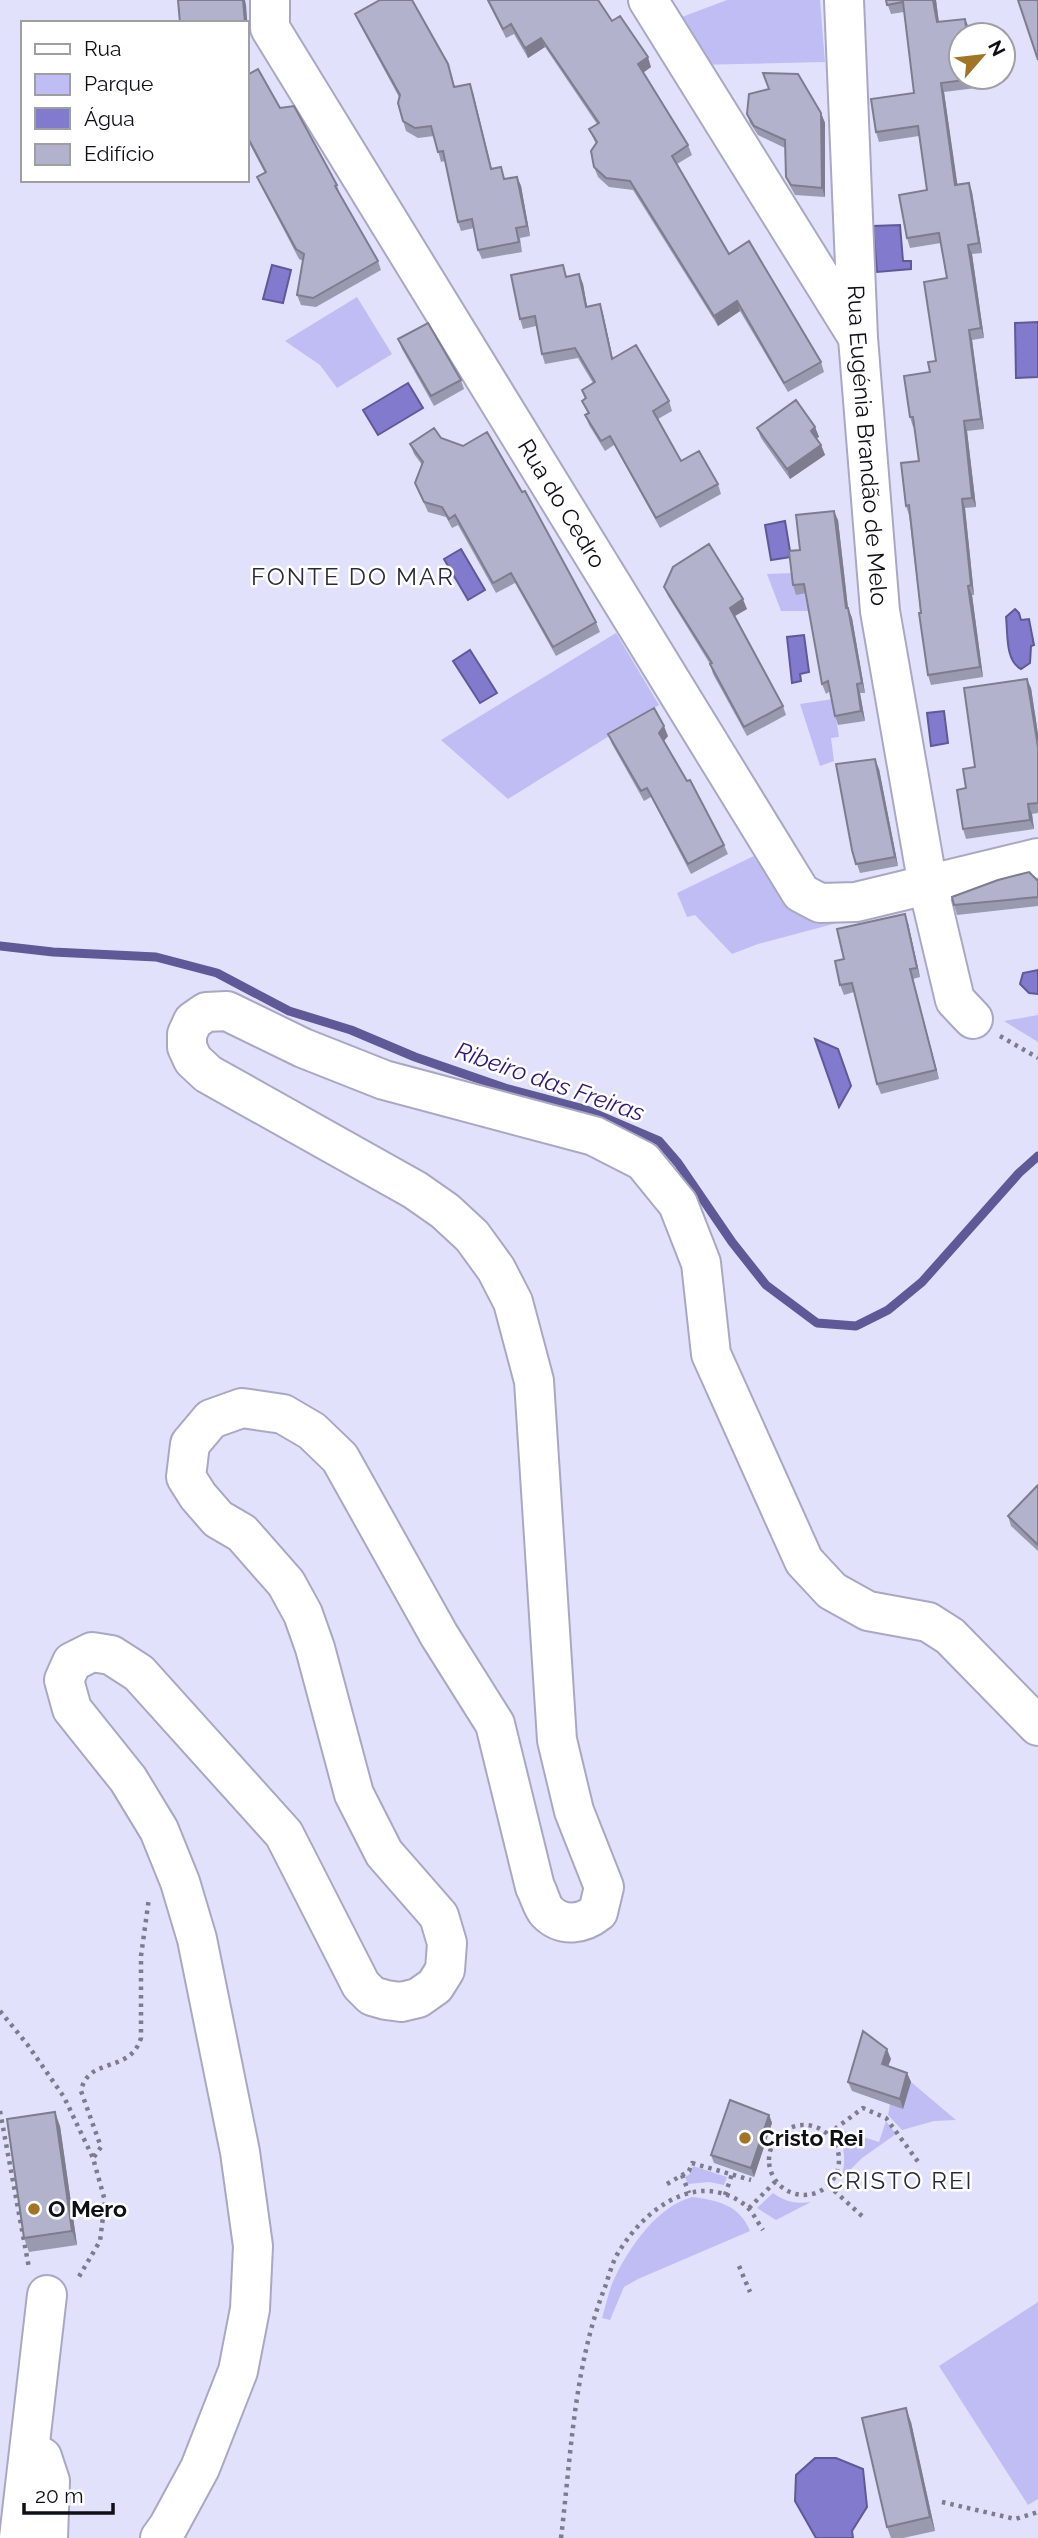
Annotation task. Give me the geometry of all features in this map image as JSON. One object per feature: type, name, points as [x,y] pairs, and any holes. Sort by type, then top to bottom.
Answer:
[{"type":"street","name":"Rua do Cedro","points":[[270,0],[270,28],[801,893],[820,902],[856,902],[1038,858]]},
{"type":"street","points":[[648,0],[858,338]]},
{"type":"street","name":"Rua Eugénia Brandão de Melo","points":[[844,0],[858,338],[880,611],[928,886],[955,1000],[972,1019]]},
{"type":"street","points":[[160,2538],[200,2468],[238,2371],[250,2309],[253,2246],[240,2152],[197,1939],[180,1882],[159,1830],[128,1779],[72,1709],[64,1680],[72,1662],[92,1652],[111,1655],[139,1673],[284,1835],[361,1985],[372,1996],[401,2002],[418,1998],[435,1986],[445,1970],[447,1943],[439,1916],[384,1853],[354,1794],[315,1648],[303,1614],[286,1583],[242,1533],[218,1519],[186,1477],[190,1444],[211,1419],[242,1408],[283,1415],[312,1431],[340,1458],[439,1635],[495,1724],[532,1874],[547,1912],[567,1923],[588,1920],[598,1912],[604,1887],[574,1811],[557,1740],[534,1381],[513,1301],[496,1269],[480,1247],[445,1211],[415,1189],[208,1074],[193,1060],[187,1047],[187,1034],[193,1021],[206,1012],[227,1011],[303,1048],[384,1080],[594,1136],[643,1161],[678,1205],[701,1263],[711,1354],[804,1561],[832,1591],[868,1611],[928,1622],[950,1636],[1038,1726]]},
{"type":"street","points":[[19,2538],[29,2450],[38,2283]]},
{"type":"street","points":[[29,2450],[39,2453],[45,2461],[50,2481],[48,2538]]},
{"type":"path","points":[[972,1019],[1038,1058]]},
{"type":"path","points":[[93,2158],[101,2147],[81,2091],[89,2072],[128,2058],[138,2049],[141,2038],[141,1956],[149,1894]]},
{"type":"path","points":[[0,2011],[64,2096],[93,2158],[105,2200],[100,2241],[74,2284],[38,2283],[0,2111]]},
{"type":"path","points":[[828,2134],[863,2108],[887,2118],[919,2163]]},
{"type":"path","points":[[804,2124],[817,2127],[828,2134],[837,2148],[839,2159],[835,2176],[828,2185],[811,2194],[799,2194],[786,2190],[776,2181],[769,2157],[780,2134],[791,2127],[804,2124]]},
{"type":"path","points":[[667,2184],[689,2171],[692,2163],[751,2180]]},
{"type":"path","points":[[726,2195],[732,2174]]},
{"type":"path","points":[[682,2175],[689,2193]]},
{"type":"path","points":[[749,2208],[776,2181]]},
{"type":"path","points":[[828,2185],[862,2216]]},
{"type":"path","points":[[561,2538],[579,2390],[594,2314],[618,2254],[639,2226],[661,2205],[676,2195],[706,2189],[726,2195],[749,2208],[763,2230]]},
{"type":"path","points":[[739,2266],[750,2292]]},
{"type":"path","points":[[942,2502],[1015,2519],[1038,2512]]},
{"type":"green space","points":[[727,0],[820,0],[825,62],[693,65],[674,20]]},
{"type":"green space","points":[[357,297],[392,354],[337,388],[320,365],[285,341]]},
{"type":"green space","points":[[794,573],[814,593],[815,611],[781,611],[767,574]]},
{"type":"green space","points":[[616,633],[659,705],[508,799],[441,740]]},
{"type":"green space","points":[[833,699],[839,737],[831,738],[834,761],[820,766],[800,704]]},
{"type":"green space","points":[[758,854],[848,920],[758,944],[732,954],[695,915],[687,917],[677,893]]},
{"type":"green space","points":[[1038,1015],[1038,1042],[1004,1021]]},
{"type":"green space","points":[[911,2082],[956,2120],[934,2121],[902,2130],[888,2115],[890,2104]]},
{"type":"green space","points":[[886,2121],[896,2134],[862,2158],[842,2178],[844,2155],[837,2133],[841,2130],[879,2142]]},
{"type":"green space","points":[[693,2166],[727,2177],[724,2185],[709,2182],[688,2184],[685,2177],[690,2174]]},
{"type":"green space","points":[[773,2193],[791,2202],[811,2202],[776,2220],[757,2208]]},
{"type":"green space","points":[[692,2197],[727,2205],[740,2215],[750,2231],[624,2287],[610,2320],[602,2318],[613,2282],[637,2240],[667,2209]]},
{"type":"green space","points":[[1038,2302],[1038,2499],[1028,2505],[939,2366]]},
{"type":"water","points":[[900,225],[903,261],[911,261],[911,269],[877,272],[873,226]]},
{"type":"water","points":[[272,265],[291,270],[283,303],[263,299]]},
{"type":"water","points":[[1038,322],[1038,377],[1016,378],[1015,323]]},
{"type":"water","points":[[408,383],[423,408],[378,435],[363,410]]},
{"type":"water","points":[[785,521],[791,557],[771,560],[765,525]]},
{"type":"water","points":[[461,549],[485,590],[468,600],[444,559]]},
{"type":"water","points":[[1015,609],[1021,620],[1029,619],[1034,645],[1031,646],[1030,663],[1021,669],[1012,660],[1007,638],[1006,617]]},
{"type":"water","points":[[804,635],[809,672],[800,674],[801,681],[792,683],[787,637]]},
{"type":"water","points":[[470,650],[497,693],[480,703],[453,661]]},
{"type":"water","points":[[944,711],[948,743],[931,746],[927,713]]},
{"type":"water","points":[[1038,970],[1038,994],[1029,993],[1020,984],[1023,973]]},
{"type":"water","points":[[815,1039],[838,1049],[851,1086],[839,1107]]},
{"type":"water","points":[[815,2458],[836,2458],[863,2469],[867,2507],[852,2531],[853,2538],[816,2538],[795,2501],[796,2475]]},
{"type":"building","points":[[178,0],[243,0],[245,21],[180,21]]},
{"type":"building","points":[[380,0],[412,0],[448,64],[454,87],[470,84],[491,169],[501,167],[504,179],[517,177],[527,226],[516,228],[519,242],[478,250],[472,219],[458,222],[443,151],[438,152],[431,126],[415,128],[403,121],[398,103],[400,95],[355,14]]},
{"type":"building","points":[[488,0],[598,0],[612,21],[620,16],[648,57],[638,64],[688,145],[672,156],[729,254],[749,241],[821,362],[784,383],[737,301],[714,316],[630,181],[606,178],[594,167],[591,151],[597,142],[589,129],[599,123],[541,38],[525,48],[511,24],[503,29]]},
{"type":"building","points":[[886,0],[933,0],[937,22],[965,19],[947,21],[947,82],[941,83],[955,185],[969,183],[979,243],[968,245],[981,328],[969,330],[981,419],[964,421],[972,498],[962,499],[971,585],[968,586],[980,667],[928,675],[909,505],[906,506],[901,463],[919,461],[904,376],[930,372],[928,362],[936,361],[924,282],[947,278],[939,233],[907,238],[899,195],[927,190],[918,126],[876,132],[871,99],[914,93],[903,2],[887,5]]},
{"type":"building","points":[[1018,0],[1038,0],[1038,60]]},
{"type":"building","points":[[258,69],[280,108],[294,106],[378,261],[313,298],[297,295],[304,254],[296,249],[257,177],[266,172],[248,138],[248,74]]},
{"type":"building","points":[[763,73],[798,74],[821,113],[822,188],[791,185],[786,177],[785,140],[754,126],[747,114],[749,94],[769,89]]},
{"type":"building","points":[[563,265],[566,277],[579,274],[586,307],[600,304],[612,359],[636,345],[669,401],[653,411],[681,461],[699,451],[718,484],[656,518],[610,436],[601,441],[585,415],[589,413],[582,401],[586,398],[582,390],[595,382],[575,348],[542,354],[535,316],[520,319],[511,275]]},
{"type":"building","points":[[428,323],[461,380],[431,396],[398,339]]},
{"type":"building","points":[[796,400],[815,427],[811,431],[821,445],[787,469],[757,428]]},
{"type":"building","points":[[434,428],[441,438],[463,446],[487,432],[522,492],[525,491],[596,622],[553,647],[511,573],[493,583],[455,515],[449,519],[442,507],[424,502],[415,483],[423,462],[410,444]]},
{"type":"building","points":[[834,511],[846,608],[862,683],[857,684],[861,711],[835,716],[828,681],[822,684],[804,584],[793,585],[789,551],[800,550],[796,515]]},
{"type":"building","points":[[709,544],[743,599],[730,608],[783,706],[744,727],[710,664],[712,663],[664,587],[673,567]]},
{"type":"building","points":[[1027,679],[1038,747],[1038,803],[1028,804],[1030,820],[963,829],[957,790],[966,788],[963,769],[975,767],[964,688]]},
{"type":"building","points":[[654,708],[664,726],[659,733],[687,781],[690,780],[724,845],[688,864],[647,788],[641,791],[608,734]]},
{"type":"building","points":[[875,759],[895,857],[856,864],[836,764]]},
{"type":"building","points":[[1029,872],[1038,881],[1038,897],[954,905],[952,897]]},
{"type":"building","points":[[905,914],[917,968],[910,969],[936,1070],[877,1084],[852,983],[840,985],[835,961],[844,959],[837,929]]},
{"type":"building","points":[[1038,1485],[1038,1545],[1008,1516]]},
{"type":"building","points":[[863,2031],[887,2049],[882,2064],[907,2073],[900,2099],[848,2082]]},
{"type":"building","name":"Cristo Rei","points":[[730,2100],[769,2115],[751,2168],[711,2155]]},
{"type":"building","points":[[55,2112],[72,2231],[24,2238],[7,2119]]},
{"type":"building","points":[[906,2408],[930,2517],[887,2527],[862,2418]]},
{"type":"waterway","name":"Ribeiro das Freiras","points":[[0,946],[53,952],[156,957],[217,973],[289,1011],[351,1030],[415,1057],[505,1088],[584,1109],[659,1141],[678,1163],[732,1242],[766,1285],[817,1323],[856,1326],[888,1310],[922,1282],[1019,1173],[1038,1156]]},
{"type":"place","name":"Cristo Rei","points":[[745,2138]]},
{"type":"place","name":"O Mero","points":[[34,2209]]},
{"type":"district","name":"FONTE DO MAR","points":[[353,577]]},
{"type":"district","name":"CRISTO REI","points":[[900,2181]]}]
